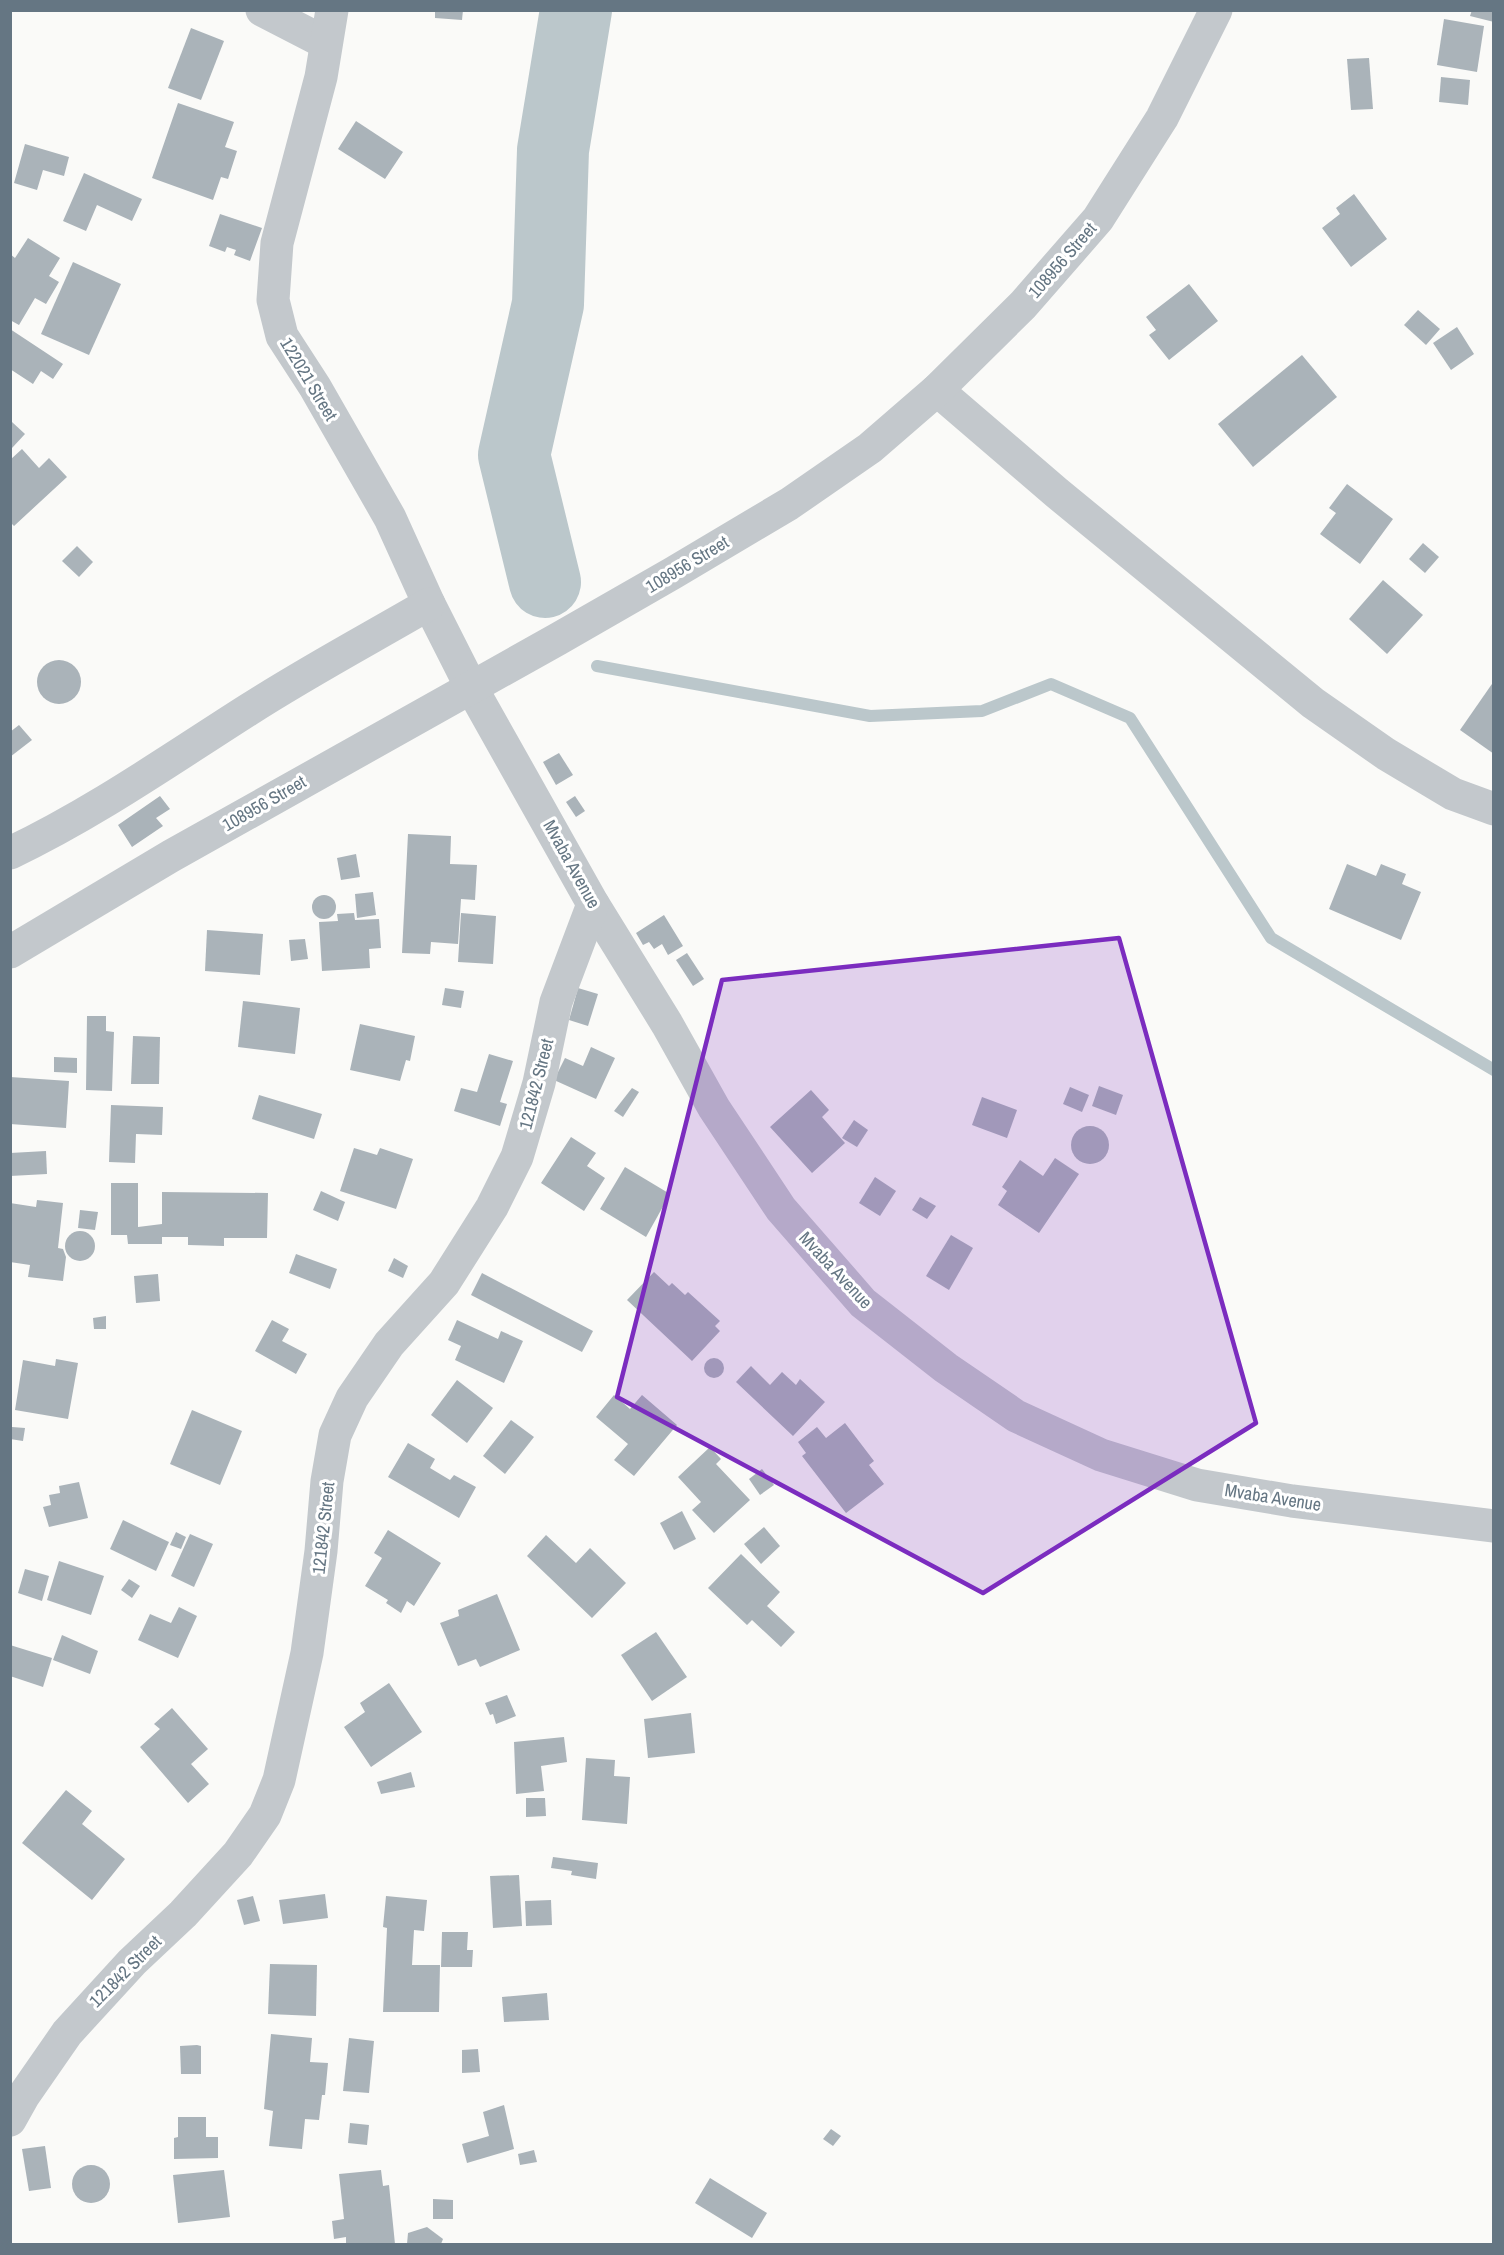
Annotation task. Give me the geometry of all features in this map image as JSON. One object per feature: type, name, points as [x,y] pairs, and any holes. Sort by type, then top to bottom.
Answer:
[{"type":"street","points":[[262,10],[326,43]]},
{"type":"street","name":"122021 Street","points":[[332,10],[321,77],[277,243],[273,300],[282,336],[315,387],[390,518],[429,604],[471,687]]},
{"type":"street","name":"108956 Street","points":[[10,952],[171,856],[558,639],[789,504],[870,448],[937,390],[1023,305],[1098,219],[1162,118],[1216,10]]},
{"type":"street","points":[[937,390],[1057,493],[1313,703],[1386,754],[1453,794],[1494,809]]},
{"type":"street","points":[[10,853],[160,767],[250,708],[429,604]]},
{"type":"street","name":"Mvaba Avenue","points":[[471,687],[593,904],[667,1024],[714,1108],[780,1209],[863,1303],[946,1368],[1016,1416],[1101,1455],[1197,1485],[1292,1501],[1494,1526]]},
{"type":"street","name":"121842 Street","points":[[10,2120],[24,2095],[67,2033],[132,1962],[183,1914],[230,1863],[265,1815],[279,1780],[307,1653],[321,1551],[327,1482],[335,1435],[352,1398],[389,1344],[444,1283],[492,1207],[517,1157],[539,1083],[556,1002],[593,904]]},
{"type":"highlighted area","points":[[1119,938],[1256,1423],[983,1593],[617,1397],[722,980]]},
{"type":"building","points":[[435,10],[463,10],[462,20],[435,18]]},
{"type":"building","points":[[1472,10],[1494,10],[1494,22],[1470,16]]},
{"type":"building","points":[[1444,19],[1484,26],[1477,72],[1437,65]]},
{"type":"building","points":[[191,28],[224,41],[201,100],[168,88]]},
{"type":"building","points":[[1369,58],[1373,109],[1351,110],[1347,59]]},
{"type":"building","points":[[1441,77],[1470,80],[1468,105],[1439,102]]},
{"type":"building","points":[[178,103],[234,122],[225,147],[237,151],[228,179],[221,177],[213,200],[152,178]]},
{"type":"building","points":[[356,121],[403,152],[385,179],[338,149]]},
{"type":"building","points":[[25,144],[69,157],[64,176],[43,170],[37,190],[14,183]]},
{"type":"building","points":[[84,173],[142,199],[132,221],[97,205],[86,231],[63,221]]},
{"type":"building","points":[[1354,194],[1387,239],[1351,267],[1322,228],[1340,214],[1336,208]]},
{"type":"building","points":[[220,214],[262,228],[250,261],[234,255],[236,250],[227,247],[225,252],[209,246]]},
{"type":"building","points":[[28,238],[60,258],[49,276],[59,282],[46,304],[35,298],[19,325],[10,320],[10,254],[15,258]]},
{"type":"building","points":[[73,262],[121,284],[89,355],[41,334]]},
{"type":"building","points":[[1189,284],[1218,321],[1169,360],[1149,335],[1156,330],[1146,317]]},
{"type":"building","points":[[1418,310],[1440,329],[1426,345],[1404,325]]},
{"type":"building","points":[[1457,327],[1474,354],[1451,370],[1433,343]]},
{"type":"building","points":[[10,329],[63,364],[53,379],[41,371],[33,384],[10,369]]},
{"type":"building","points":[[1302,355],[1337,397],[1253,467],[1218,424]]},
{"type":"building","points":[[12,422],[25,434],[12,448],[10,446],[10,424]]},
{"type":"building","points":[[22,449],[39,468],[49,458],[67,477],[14,526],[10,522],[10,460]]},
{"type":"building","points":[[1347,484],[1393,519],[1360,564],[1320,534],[1336,513],[1329,508]]},
{"type":"building","points":[[1423,543],[1439,557],[1425,573],[1409,559]]},
{"type":"building","points":[[77,546],[93,562],[79,577],[62,561]]},
{"type":"building","points":[[1383,580],[1423,615],[1387,654],[1349,619]]},
{"type":"building","points":[[59,660],[68,661],[75,666],[80,673],[80,691],[75,698],[68,703],[59,704],[50,703],[43,698],[38,691],[37,682],[38,673],[43,666],[50,661]]},
{"type":"building","points":[[1494,681],[1494,754],[1460,730]]},
{"type":"building","points":[[19,725],[32,740],[10,757],[10,732]]},
{"type":"building","points":[[559,753],[573,775],[556,785],[543,762]]},
{"type":"building","points":[[160,796],[170,809],[156,818],[163,826],[132,847],[118,825]]},
{"type":"building","points":[[575,796],[585,811],[576,817],[566,802]]},
{"type":"building","points":[[408,834],[451,836],[450,864],[477,865],[475,900],[461,899],[458,944],[431,942],[430,954],[402,953]]},
{"type":"building","points":[[356,854],[360,877],[341,880],[337,858]]},
{"type":"building","points":[[1347,864],[1376,876],[1381,864],[1406,874],[1402,884],[1421,892],[1401,940],[1329,909]]},
{"type":"building","points":[[373,892],[376,915],[357,918],[355,894]]},
{"type":"building","points":[[319,895],[329,895],[336,902],[336,912],[329,919],[319,919],[312,912],[312,902]]},
{"type":"building","points":[[354,913],[355,920],[379,919],[381,948],[369,949],[370,968],[322,971],[319,922],[338,921],[337,914]]},
{"type":"building","points":[[461,913],[496,916],[493,964],[458,962]]},
{"type":"building","points":[[664,915],[683,946],[668,955],[662,944],[654,949],[649,942],[643,945],[636,933]]},
{"type":"building","points":[[207,930],[263,934],[260,975],[205,971]]},
{"type":"building","points":[[305,939],[308,959],[291,961],[289,940]]},
{"type":"building","points":[[687,953],[704,979],[693,986],[676,960]]},
{"type":"building","points":[[445,988],[464,991],[461,1008],[442,1005]]},
{"type":"building","points":[[578,988],[598,994],[588,1026],[569,1020]]},
{"type":"building","points":[[243,1001],[300,1008],[295,1054],[238,1047]]},
{"type":"building","points":[[87,1016],[106,1016],[106,1031],[114,1032],[112,1091],[86,1090]]},
{"type":"building","points":[[360,1024],[415,1036],[410,1061],[406,1060],[400,1081],[350,1070]]},
{"type":"building","points":[[133,1036],[160,1037],[159,1084],[131,1084]]},
{"type":"building","points":[[591,1047],[615,1058],[596,1099],[554,1080],[565,1058],[583,1066]]},
{"type":"building","points":[[489,1054],[513,1061],[500,1102],[507,1104],[500,1126],[454,1111],[461,1088],[477,1092]]},
{"type":"building","points":[[54,1057],[77,1058],[77,1073],[54,1072]]},
{"type":"building","points":[[10,1077],[69,1081],[66,1128],[10,1124]]},
{"type":"building","points":[[1099,1086],[1123,1095],[1116,1115],[1092,1106]]},
{"type":"building","points":[[1070,1087],[1089,1095],[1082,1112],[1063,1104]]},
{"type":"building","points":[[632,1088],[639,1092],[623,1117],[614,1111]]},
{"type":"building","points":[[811,1090],[829,1110],[822,1117],[845,1143],[812,1173],[770,1127]]},
{"type":"building","points":[[259,1095],[322,1114],[314,1139],[252,1119]]},
{"type":"building","points":[[982,1097],[1017,1110],[1007,1138],[972,1125]]},
{"type":"building","points":[[111,1105],[163,1107],[162,1135],[136,1134],[135,1163],[109,1162]]},
{"type":"building","points":[[854,1120],[868,1130],[857,1147],[842,1138]]},
{"type":"building","points":[[1090,1126],[1104,1131],[1109,1145],[1104,1159],[1090,1164],[1076,1159],[1071,1145],[1076,1131]]},
{"type":"building","points":[[571,1137],[596,1153],[587,1166],[605,1178],[584,1211],[541,1183]]},
{"type":"building","points":[[354,1148],[377,1155],[380,1148],[413,1159],[396,1209],[340,1191]]},
{"type":"building","points":[[46,1151],[47,1174],[10,1176],[10,1153]]},
{"type":"building","points":[[1055,1158],[1079,1174],[1039,1233],[998,1205],[1007,1191],[1002,1187],[1020,1160],[1043,1176]]},
{"type":"building","points":[[625,1167],[670,1194],[646,1237],[600,1209]]},
{"type":"building","points":[[875,1177],[896,1191],[880,1216],[859,1203]]},
{"type":"building","points":[[111,1183],[138,1183],[138,1227],[162,1224],[162,1192],[268,1193],[267,1238],[224,1238],[224,1246],[188,1245],[188,1237],[162,1237],[162,1244],[128,1244],[127,1235],[111,1235]]},
{"type":"building","points":[[321,1191],[345,1202],[338,1221],[313,1210]]},
{"type":"building","points":[[920,1197],[936,1206],[927,1219],[912,1210]]},
{"type":"building","points":[[37,1200],[63,1203],[58,1248],[63,1249],[66,1257],[63,1281],[28,1277],[30,1265],[10,1262],[10,1203],[36,1207]]},
{"type":"building","points":[[80,1210],[98,1212],[95,1230],[78,1228]]},
{"type":"building","points":[[80,1231],[91,1235],[95,1246],[91,1257],[80,1261],[69,1257],[65,1246],[69,1235]]},
{"type":"building","points":[[951,1235],[973,1248],[949,1290],[926,1276]]},
{"type":"building","points":[[296,1254],[337,1269],[330,1289],[289,1273]]},
{"type":"building","points":[[394,1258],[408,1266],[403,1278],[388,1271]]},
{"type":"building","points":[[654,1272],[669,1286],[672,1283],[685,1295],[688,1292],[720,1321],[715,1326],[720,1331],[692,1361],[627,1300]]},
{"type":"building","points":[[482,1273],[593,1331],[582,1352],[471,1295]]},
{"type":"building","points":[[158,1274],[160,1301],[136,1303],[134,1276]]},
{"type":"building","points":[[106,1316],[106,1329],[94,1329],[93,1318]]},
{"type":"building","points":[[272,1320],[289,1329],[282,1341],[307,1354],[296,1374],[255,1351]]},
{"type":"building","points":[[457,1320],[498,1339],[501,1331],[523,1341],[504,1383],[455,1360],[461,1346],[448,1340]]},
{"type":"building","points":[[714,1358],[721,1361],[724,1368],[721,1375],[714,1378],[707,1375],[704,1368],[707,1361]]},
{"type":"building","points":[[56,1359],[78,1363],[68,1419],[15,1410],[23,1360],[55,1366]]},
{"type":"building","points":[[751,1366],[770,1385],[782,1372],[796,1385],[800,1379],[825,1402],[793,1436],[736,1382]]},
{"type":"building","points":[[457,1380],[493,1408],[467,1443],[431,1415]]},
{"type":"building","points":[[614,1395],[630,1409],[642,1395],[677,1425],[634,1476],[614,1460],[628,1444],[596,1417]]},
{"type":"building","points":[[192,1410],[242,1431],[220,1485],[170,1464]]},
{"type":"building","points":[[511,1420],[534,1437],[505,1474],[483,1456]]},
{"type":"building","points":[[845,1423],[874,1461],[869,1465],[884,1484],[846,1513],[802,1456],[806,1453],[798,1442],[817,1427],[826,1438]]},
{"type":"building","points":[[12,1427],[25,1428],[23,1441],[10,1439]]},
{"type":"building","points":[[408,1443],[435,1459],[430,1468],[450,1480],[454,1475],[476,1487],[459,1518],[388,1477]]},
{"type":"building","points":[[710,1447],[721,1459],[716,1464],[750,1500],[714,1533],[692,1510],[701,1502],[678,1477]]},
{"type":"building","points":[[762,1469],[774,1485],[760,1495],[749,1479]]},
{"type":"building","points":[[79,1482],[88,1518],[49,1527],[43,1507],[51,1505],[49,1495],[60,1493],[59,1486]]},
{"type":"building","points":[[682,1511],[696,1539],[674,1550],[660,1523]]},
{"type":"building","points":[[123,1520],[169,1542],[156,1571],[110,1549]]},
{"type":"building","points":[[764,1527],[780,1546],[761,1564],[744,1544]]},
{"type":"building","points":[[388,1530],[441,1563],[414,1606],[407,1601],[401,1613],[386,1603],[388,1600],[365,1586],[382,1558],[374,1553]]},
{"type":"building","points":[[176,1532],[186,1537],[181,1549],[170,1545]]},
{"type":"building","points":[[190,1534],[213,1544],[194,1587],[171,1576]]},
{"type":"building","points":[[546,1535],[576,1563],[590,1548],[626,1583],[592,1618],[527,1556]]},
{"type":"building","points":[[741,1554],[780,1592],[767,1606],[795,1632],[781,1647],[752,1620],[747,1625],[708,1588]]},
{"type":"building","points":[[59,1561],[104,1576],[91,1615],[47,1600]]},
{"type":"building","points":[[25,1569],[49,1576],[42,1601],[18,1593]]},
{"type":"building","points":[[129,1579],[140,1586],[132,1598],[121,1590]]},
{"type":"building","points":[[497,1594],[520,1650],[480,1667],[476,1659],[458,1666],[440,1623],[459,1616],[458,1610]]},
{"type":"building","points":[[179,1607],[197,1616],[178,1658],[138,1640],[150,1614],[171,1623]]},
{"type":"building","points":[[656,1632],[687,1677],[652,1701],[621,1655]]},
{"type":"building","points":[[62,1635],[98,1651],[90,1674],[53,1660]]},
{"type":"building","points":[[10,1645],[52,1658],[43,1687],[10,1676]]},
{"type":"building","points":[[389,1683],[422,1732],[371,1767],[344,1727],[365,1712],[360,1703]]},
{"type":"building","points":[[507,1695],[516,1716],[496,1724],[493,1714],[490,1715],[485,1703]]},
{"type":"building","points":[[172,1708],[208,1749],[191,1764],[209,1784],[188,1803],[140,1747],[160,1729],[154,1724]]},
{"type":"building","points":[[691,1713],[695,1753],[648,1758],[644,1719]]},
{"type":"building","points":[[564,1737],[567,1762],[541,1766],[544,1791],[516,1794],[514,1742]]},
{"type":"building","points":[[586,1758],[615,1760],[614,1776],[630,1777],[627,1824],[582,1820]]},
{"type":"building","points":[[411,1772],[415,1787],[381,1794],[377,1782]]},
{"type":"building","points":[[66,1790],[92,1811],[82,1824],[125,1859],[92,1900],[22,1843]]},
{"type":"building","points":[[526,1798],[545,1798],[546,1816],[526,1817]]},
{"type":"building","points":[[553,1857],[598,1863],[596,1879],[571,1875],[572,1871],[551,1868]]},
{"type":"building","points":[[519,1875],[522,1926],[493,1928],[490,1876]]},
{"type":"building","points":[[325,1894],[328,1918],[283,1924],[279,1900]]},
{"type":"building","points":[[253,1896],[260,1921],[244,1925],[237,1900]]},
{"type":"building","points":[[386,1896],[427,1900],[424,1931],[414,1930],[412,1965],[440,1965],[439,2012],[383,2012],[387,1928],[383,1927]]},
{"type":"building","points":[[551,1900],[552,1925],[526,1926],[525,1901]]},
{"type":"building","points":[[442,1932],[468,1932],[467,1950],[473,1950],[472,1967],[441,1967]]},
{"type":"building","points":[[270,1964],[317,1965],[316,2016],[268,2014]]},
{"type":"building","points":[[547,1993],[549,2020],[504,2022],[502,1997]]},
{"type":"building","points":[[271,2034],[312,2038],[310,2062],[328,2063],[325,2095],[322,2095],[319,2120],[305,2119],[302,2149],[269,2146],[273,2111],[264,2109]]},
{"type":"building","points":[[349,2038],[374,2041],[369,2093],[343,2091]]},
{"type":"building","points":[[180,2046],[201,2046],[201,2074],[181,2074]]},
{"type":"building","points":[[478,2049],[480,2072],[462,2073],[462,2050]]},
{"type":"building","points":[[504,2105],[514,2149],[467,2163],[462,2144],[489,2136],[483,2112]]},
{"type":"building","points":[[178,2117],[206,2117],[206,2137],[218,2137],[218,2158],[174,2159],[174,2138],[178,2137]]},
{"type":"building","points":[[350,2123],[369,2125],[367,2145],[348,2143]]},
{"type":"building","points":[[831,2129],[841,2136],[833,2146],[823,2139]]},
{"type":"building","points":[[45,2146],[51,2188],[29,2191],[22,2149]]},
{"type":"building","points":[[534,2150],[537,2162],[520,2165],[518,2154]]},
{"type":"building","points":[[91,2165],[105,2170],[110,2184],[105,2198],[91,2203],[77,2198],[72,2184],[77,2170]]},
{"type":"building","points":[[224,2170],[230,2217],[178,2223],[173,2175]]},
{"type":"building","points":[[381,2170],[383,2186],[389,2185],[395,2244],[346,2244],[346,2237],[334,2239],[332,2221],[344,2219],[339,2174]]},
{"type":"building","points":[[710,2178],[767,2213],[752,2238],[695,2203]]},
{"type":"building","points":[[433,2199],[453,2200],[453,2219],[433,2219]]},
{"type":"building","points":[[427,2227],[443,2239],[441,2244],[407,2244],[408,2233]]},
{"type":"waterway","points":[[545,582],[514,455],[548,304],[553,150],[576,10]]},
{"type":"waterway","points":[[597,666],[870,716],[982,711],[1051,684],[1130,718],[1271,938],[1494,1070]]}]
